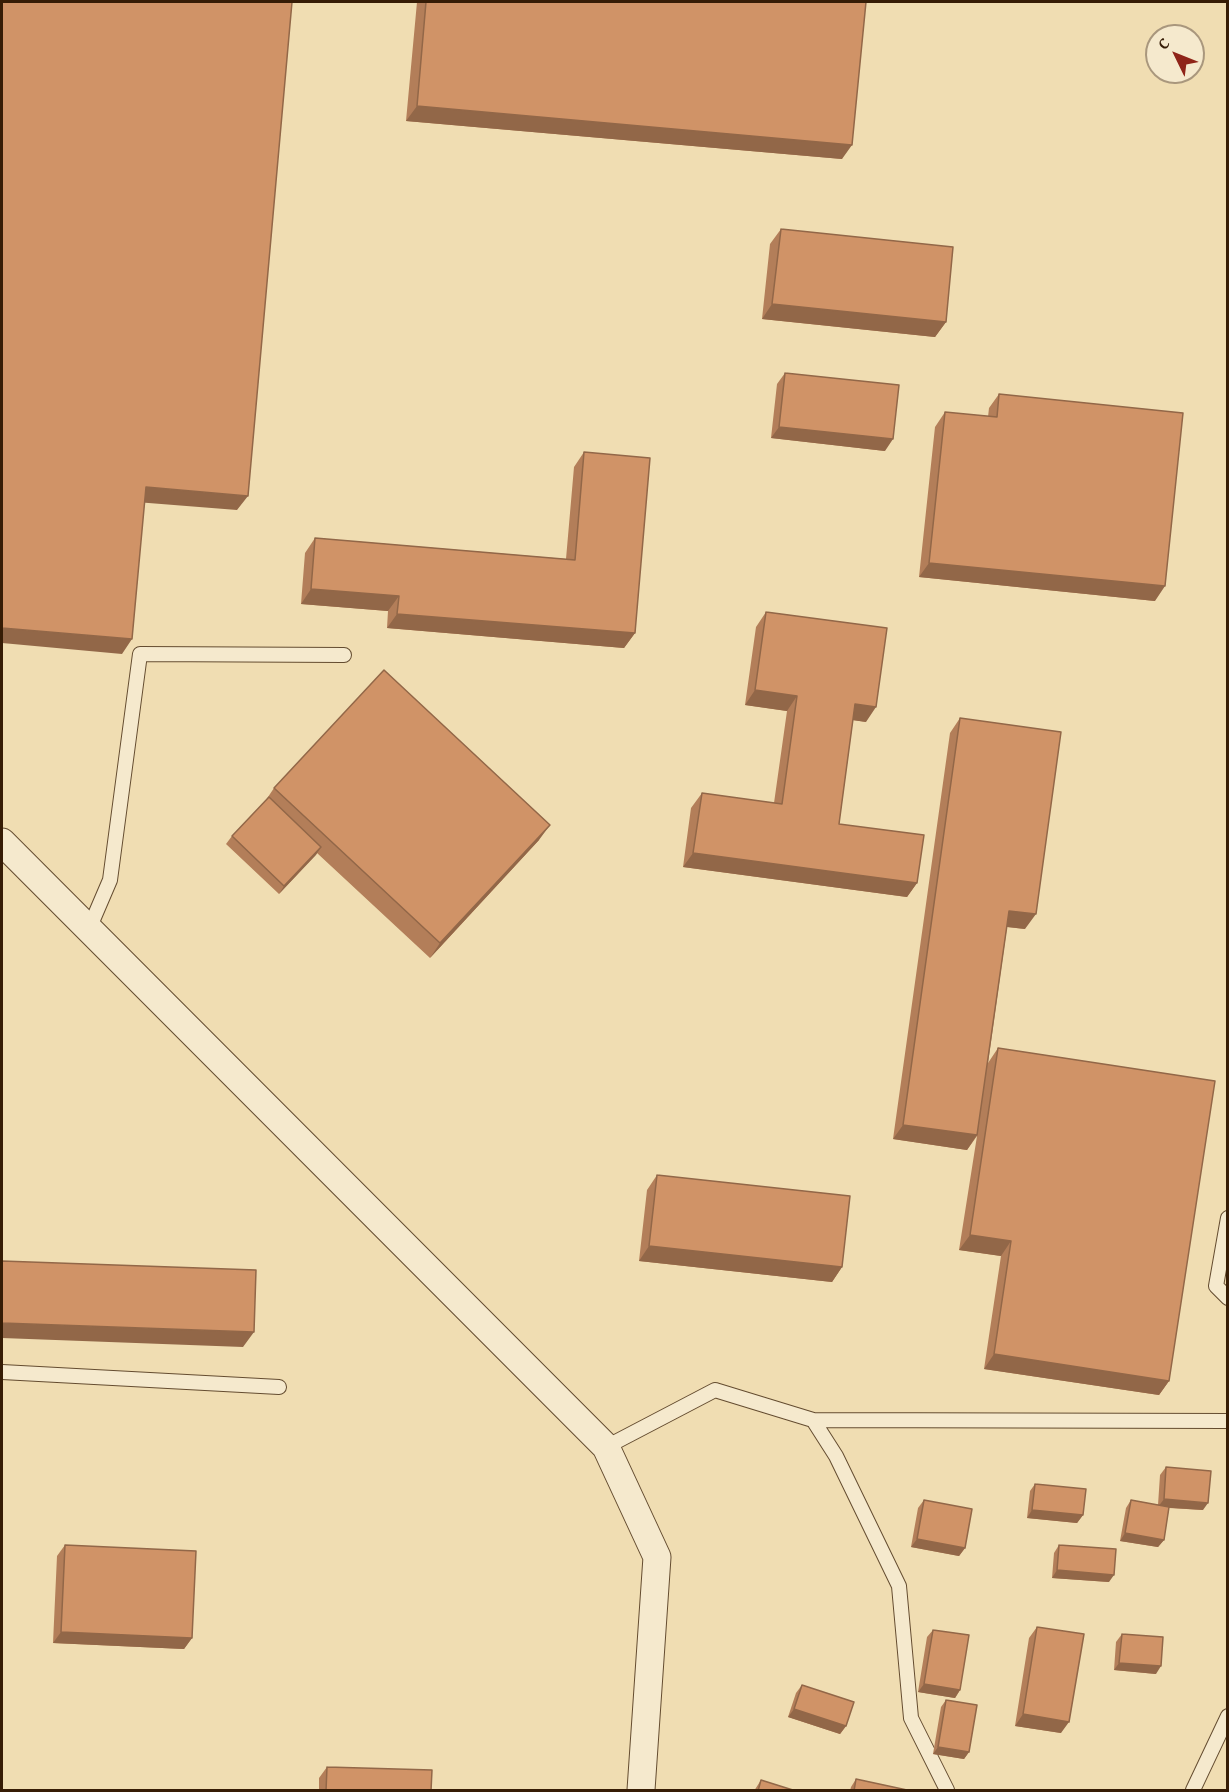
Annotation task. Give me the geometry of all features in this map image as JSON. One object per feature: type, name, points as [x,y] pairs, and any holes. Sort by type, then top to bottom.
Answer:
[{"type":"street","points":[[2,842],[606,1447],[657,1557],[641,1791]]},
{"type":"lane","points":[[89,929],[110,880],[140,654],[344,655]]},
{"type":"lane","points":[[1227,1218],[1216,1286],[1227,1298]]},
{"type":"lane","points":[[2,1372],[279,1387]]},
{"type":"lane","points":[[606,1447],[715,1390],[813,1420],[1227,1421]]},
{"type":"lane","points":[[813,1420],[836,1456],[899,1586],[911,1718],[947,1791]]},
{"type":"lane","points":[[1193,1791],[1227,1716]]},
{"type":"building","points":[[2,2],[292,2],[248,496],[146,487],[132,639],[2,628]]},
{"type":"building","points":[[426,2],[866,2],[852,145],[417,106]]},
{"type":"building","points":[[781,229],[953,247],[946,322],[772,304]]},
{"type":"building","points":[[785,373],[899,385],[893,439],[779,427]]},
{"type":"building","points":[[999,394],[1183,413],[1165,586],[929,563],[945,412],[997,417]]},
{"type":"building","points":[[584,452],[650,458],[635,633],[397,614],[399,596],[311,589],[315,538],[575,560]]},
{"type":"building","points":[[766,612],[887,628],[876,707],[855,704],[839,824],[924,835],[917,883],[693,853],[702,793],[782,804],[797,696],[755,690]]},
{"type":"building","points":[[384,670],[550,825],[440,943],[274,788]]},
{"type":"building","points":[[960,718],[1061,732],[1036,914],[1009,911],[977,1135],[903,1125]]},
{"type":"building","points":[[269,797],[321,847],[284,886],[232,836]]},
{"type":"building","points":[[998,1048],[1215,1081],[1169,1381],[994,1354],[1011,1241],[970,1235]]},
{"type":"building","points":[[657,1175],[850,1196],[842,1267],[649,1246]]},
{"type":"building","points":[[2,1261],[256,1270],[254,1332],[2,1323]]},
{"type":"building","points":[[1166,1467],[1211,1471],[1208,1503],[1164,1499]]},
{"type":"building","points":[[1035,1484],[1086,1489],[1083,1515],[1032,1510]]},
{"type":"building","points":[[924,1500],[972,1509],[965,1548],[917,1539]]},
{"type":"building","points":[[1131,1500],[1169,1507],[1164,1540],[1125,1533]]},
{"type":"building","points":[[65,1545],[196,1551],[192,1638],[61,1632]]},
{"type":"building","points":[[1059,1545],[1116,1549],[1114,1575],[1057,1570]]},
{"type":"building","points":[[1037,1627],[1084,1634],[1069,1722],[1023,1714]]},
{"type":"building","points":[[933,1630],[969,1635],[960,1690],[924,1684]]},
{"type":"building","points":[[1122,1634],[1163,1637],[1161,1666],[1119,1663]]},
{"type":"building","points":[[802,1685],[854,1702],[846,1726],[794,1709]]},
{"type":"building","points":[[946,1700],[977,1705],[969,1752],[938,1747]]},
{"type":"building","points":[[327,1767],[432,1770],[431,1791],[326,1791]]},
{"type":"building","points":[[856,1779],[907,1790],[907,1791],[854,1791]]},
{"type":"building","points":[[761,1780],[796,1791],[758,1791]]}]
